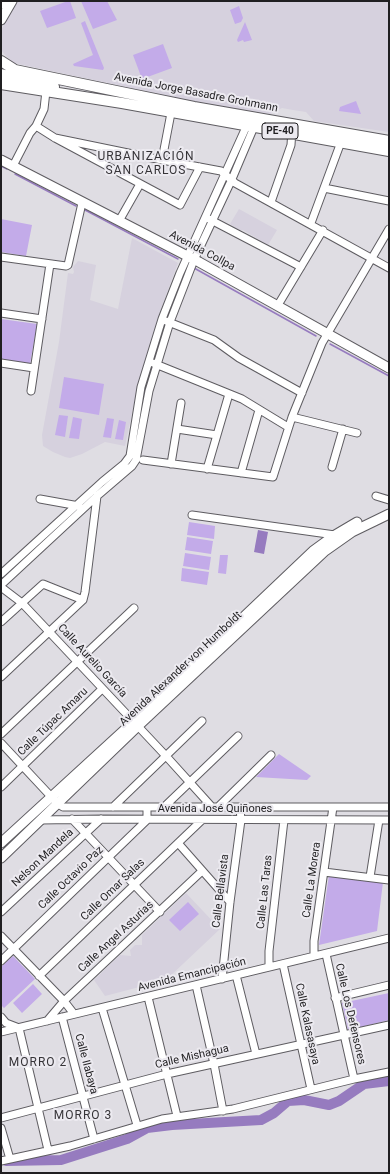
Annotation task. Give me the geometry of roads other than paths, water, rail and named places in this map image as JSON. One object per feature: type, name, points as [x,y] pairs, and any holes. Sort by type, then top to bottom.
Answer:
[{"type":"highway","name":"Avenida Jorge Basadre Grohmann","points":[[1,62],[15,70],[292,128],[341,142],[389,151]]},
{"type":"highway","points":[[1,74],[122,103]]},
{"type":"highway","points":[[35,82],[121,92]]},
{"type":"highway","name":"Avenida Jorge Basadre Grohmann","points":[[1,84],[122,103],[250,126],[292,128],[389,141]]},
{"type":"main road","points":[[1,4],[4,1]]},
{"type":"main road","points":[[1,20],[12,1]]},
{"type":"main road","name":"Avenida Collpa","points":[[1,160],[191,258],[389,368]]},
{"type":"main road","name":"Avenida Alexander von Humboldt","points":[[1,843],[52,796],[135,724],[238,627],[337,538],[357,522],[389,507]]},
{"type":"main road","name":"Avenida Alexander von Humboldt","points":[[337,538],[389,514]]},
{"type":"main road","name":"Avenida Alexander von Humboldt","points":[[1,858],[58,804],[135,724]]},
{"type":"street","points":[[13,166],[44,109],[46,91]]},
{"type":"street","points":[[162,160],[171,113]]},
{"type":"street","points":[[36,126],[54,138],[180,205],[200,167]]},
{"type":"street","points":[[1,586],[97,496],[132,466],[136,460],[162,319],[174,288],[191,258],[209,219],[226,174],[250,126]]},
{"type":"street","points":[[209,219],[232,179],[250,126]]},
{"type":"street","points":[[271,202],[291,144],[292,128]]},
{"type":"street","points":[[54,138],[221,171],[235,183],[311,223],[389,268]]},
{"type":"street","points":[[311,223],[341,142]]},
{"type":"street","points":[[119,221],[140,184]]},
{"type":"street","points":[[324,188],[389,201]]},
{"type":"street","points":[[1,262],[1,257],[64,267],[68,265],[82,202]]},
{"type":"street","points":[[209,219],[301,267]]},
{"type":"street","points":[[143,460],[273,477],[288,427],[319,350],[389,229]]},
{"type":"street","points":[[278,305],[323,230]]},
{"type":"street","points":[[1,574],[124,464],[130,456],[142,387],[170,322],[191,258]]},
{"type":"street","points":[[30,391],[50,264]]},
{"type":"street","points":[[1,314],[42,319]]},
{"type":"street","points":[[162,319],[214,340],[239,358],[302,393]]},
{"type":"street","points":[[153,362],[242,399],[288,427]]},
{"type":"street","points":[[1,363],[34,368]]},
{"type":"street","points":[[207,469],[228,394]]},
{"type":"street","points":[[171,464],[181,403]]},
{"type":"street","points":[[241,473],[259,410]]},
{"type":"street","points":[[292,417],[357,433]]},
{"type":"street","points":[[177,429],[217,435]]},
{"type":"street","points":[[332,467],[343,430]]},
{"type":"street","points":[[2,673],[83,600],[97,496]]},
{"type":"street","points":[[376,496],[389,500]]},
{"type":"street","points":[[40,499],[85,507]]},
{"type":"street","points":[[192,515],[337,538]]},
{"type":"street","points":[[1,622],[43,584],[83,600]]},
{"type":"street","name":"Calle Aurelio García","points":[[1,586],[22,603],[215,807]]},
{"type":"street","points":[[1,734],[134,608]]},
{"type":"street","name":"Calle Túpac Amaru","points":[[1,787],[102,689]]},
{"type":"street","points":[[113,807],[202,721]]},
{"type":"street","points":[[164,807],[238,736]]},
{"type":"street","points":[[1,743],[58,804]]},
{"type":"street","points":[[215,807],[271,755]]},
{"type":"street","name":"Avenida José Quiñones","points":[[58,804],[63,807],[389,807]]},
{"type":"street","points":[[146,807],[147,820]]},
{"type":"street","name":"Calle Bellavista","points":[[222,979],[240,820],[240,807]]},
{"type":"street","name":"Calle La Morera","points":[[314,956],[314,941],[333,807]]},
{"type":"street","points":[[72,819],[160,912]]},
{"type":"street","name":"Nelson Mandela","points":[[1,912],[100,819]]},
{"type":"street","name":"Avenida José Quiñones","points":[[41,820],[389,820]]},
{"type":"street","name":"Calle Octavio Paz","points":[[1,961],[147,820]]},
{"type":"street","name":"Calle Omar Salas","points":[[39,976],[202,820]]},
{"type":"street","name":"Calle Las Taras","points":[[269,967],[269,951],[284,820]]},
{"type":"street","points":[[370,877],[379,820]]},
{"type":"street","points":[[178,843],[230,902]]},
{"type":"street","name":"Calle Angel Asturias","points":[[47,1021],[64,1002],[202,871]]},
{"type":"street","points":[[324,872],[389,880]]},
{"type":"street","points":[[1,936],[74,1014]]},
{"type":"street","name":"Avenida Emancipación","points":[[1,1032],[389,938]]},
{"type":"street","name":"Calle Los Defensores","points":[[326,954],[354,1079]]},
{"type":"street","name":"Calle Kalasasaya","points":[[283,964],[311,1089]]},
{"type":"street","points":[[236,975],[256,1054]]},
{"type":"street","points":[[196,985],[214,1064],[222,1111]]},
{"type":"street","points":[[335,998],[389,985]]},
{"type":"street","points":[[148,997],[177,1116]]},
{"type":"street","points":[[102,1008],[137,1125]]},
{"type":"street","name":"Calle Ilabaya","points":[[62,1017],[94,1139]]},
{"type":"street","points":[[1,1018],[6,1023],[19,1028],[48,1150]]},
{"type":"street","name":"Calle Mishagua","points":[[1,1118],[125,1084],[389,1024]]},
{"type":"street","points":[[1,1161],[94,1139],[162,1118],[222,1111],[389,1072]]},
{"type":"street","points":[[1,1128],[10,1159]]},
{"type":"waterway","points":[[1,166],[7,169]]},
{"type":"waterway","points":[[15,174],[76,206]]},
{"type":"waterway","points":[[85,210],[178,259]]},
{"type":"waterway","points":[[194,268],[316,336]]},
{"type":"waterway","points":[[330,344],[389,376]]},
{"type":"waterway","points":[[6,1161],[61,1160],[127,1139],[147,1128],[172,1125],[261,1120],[274,1113],[288,1101],[304,1100],[329,1105],[339,1101],[364,1084],[389,1081]]},
{"type":"district","name":"URBANIZACIÓN SAN CARLOS","points":[[146,164]]},
{"type":"district","name":"MORRO 2","points":[[38,1063]]},
{"type":"district","name":"MORRO 3","points":[[83,1116]]}]
